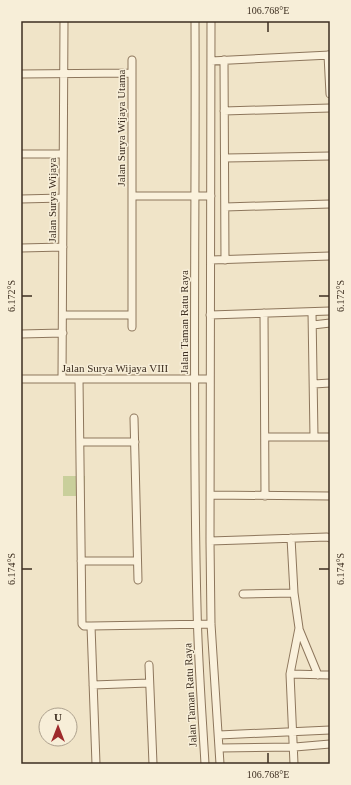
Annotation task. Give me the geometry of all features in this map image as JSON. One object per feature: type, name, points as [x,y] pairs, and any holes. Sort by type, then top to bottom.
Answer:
[{"type":"street","name":"Jalan Surya Wijaya","points":[[62,379],[64,21]]},
{"type":"street","name":"Jalan Taman Ratu Raya","points":[[195,21],[197,196],[196,379],[205,624],[205,764]]},
{"type":"street","name":"Jalan Taman Ratu Raya","points":[[211,21],[212,61],[209,379],[210,541],[205,624],[219,735],[220,764]]},
{"type":"street","points":[[212,61],[329,55],[330,94]]},
{"type":"street","name":"Jalan Surya Wijaya Utama","points":[[132,60],[132,327]]},
{"type":"street","points":[[224,60],[225,260]]},
{"type":"street","points":[[21,74],[132,73]]},
{"type":"street","points":[[224,111],[330,108]]},
{"type":"street","points":[[21,154],[63,154]]},
{"type":"street","points":[[225,158],[330,156]]},
{"type":"street","name":"Jalan Surya Wijaya Utama","points":[[132,196],[210,196]]},
{"type":"street","points":[[21,199],[63,198]]},
{"type":"street","points":[[225,206],[330,204]]},
{"type":"street","points":[[21,248],[63,247]]},
{"type":"street","points":[[210,260],[330,256]]},
{"type":"street","points":[[210,314],[330,311]]},
{"type":"street","points":[[312,312],[314,437]]},
{"type":"street","points":[[264,313],[265,496]]},
{"type":"street","points":[[63,315],[132,315]]},
{"type":"street","points":[[313,325],[330,324]]},
{"type":"street","points":[[21,334],[63,333]]},
{"type":"street","name":"Jalan Surya Wijaya VIII","points":[[21,379],[209,379]]},
{"type":"street","points":[[79,379],[82,622],[84,626],[205,624]]},
{"type":"street","points":[[314,384],[330,383]]},
{"type":"street","points":[[134,418],[138,580]]},
{"type":"street","points":[[265,437],[330,437]]},
{"type":"street","points":[[80,442],[135,442]]},
{"type":"street","points":[[210,495],[330,496]]},
{"type":"street","points":[[291,538],[294,593],[299,628],[318,675]]},
{"type":"street","points":[[210,541],[330,538]]},
{"type":"street","points":[[81,561],[137,561]]},
{"type":"street","points":[[242,594],[294,593]]},
{"type":"street","points":[[91,626],[96,764]]},
{"type":"street","points":[[294,764],[295,747],[290,674],[299,628]]},
{"type":"street","points":[[149,665],[153,764]]},
{"type":"street","points":[[290,674],[330,675]]},
{"type":"street","points":[[93,685],[150,683]]},
{"type":"street","points":[[219,735],[330,730]]},
{"type":"street","points":[[220,748],[295,747],[330,744]]},
{"type":"green space","points":[[63,476],[85,476],[84,496],[63,496]]}]
